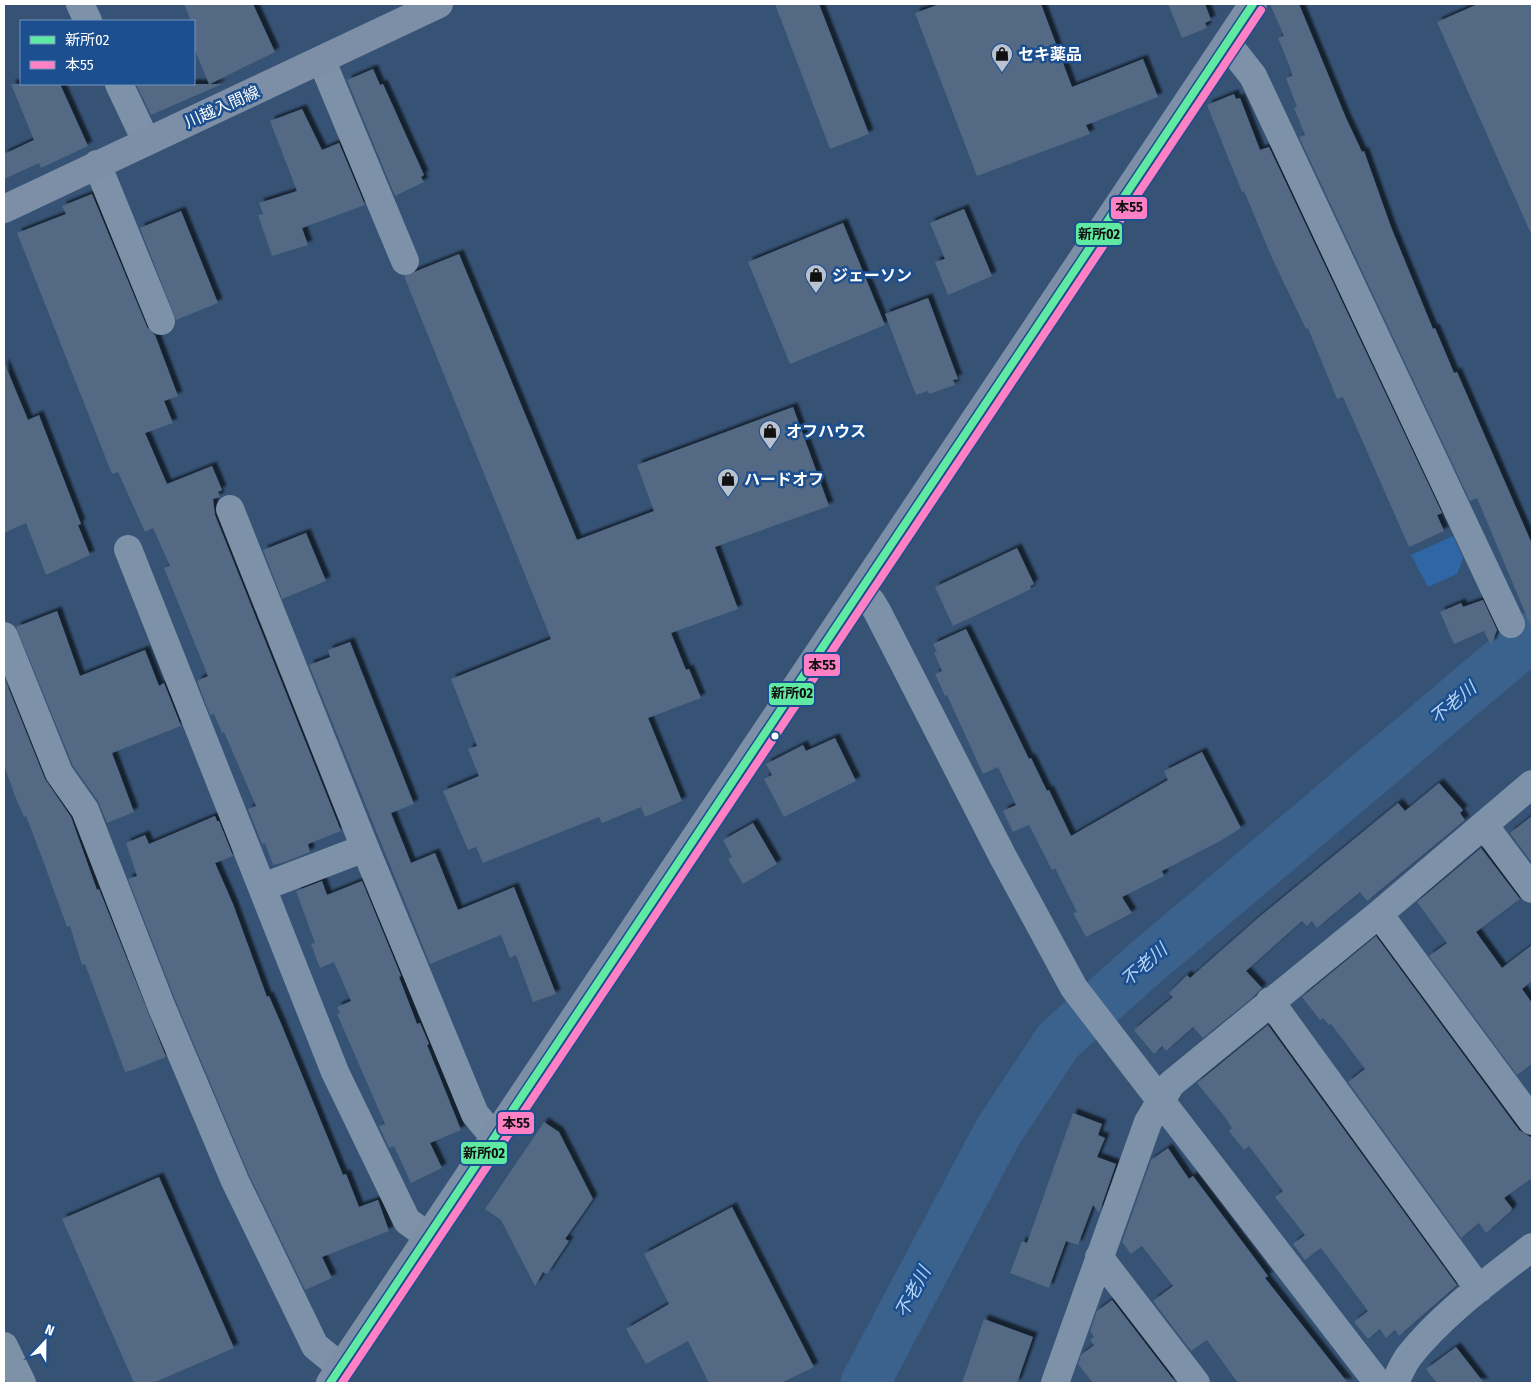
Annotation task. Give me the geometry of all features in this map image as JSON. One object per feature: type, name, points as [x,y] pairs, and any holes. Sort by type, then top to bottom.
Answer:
[{"type":"highway","points":[[4,1346],[22,1383]]},
{"type":"main road","name":"川越入間線","points":[[4,209],[146,141],[322,61],[439,4]]},
{"type":"main road","points":[[335,1375],[1251,5]]},
{"type":"street","points":[[80,4],[88,20]]},
{"type":"street","points":[[1227,43],[1253,76],[1511,624]]},
{"type":"street","points":[[322,61],[405,261]]},
{"type":"street","points":[[119,85],[146,141]]},
{"type":"street","points":[[97,164],[161,321]]},
{"type":"street","points":[[230,509],[364,848],[475,1114],[494,1137]]},
{"type":"street","points":[[128,549],[339,1080],[407,1221],[428,1236]]},
{"type":"street","points":[[860,592],[871,601],[878,611],[1003,857],[1078,994],[1108,1036],[1378,1383]]},
{"type":"street","points":[[4,636],[59,773],[85,810],[162,1008],[235,1181],[315,1346],[335,1375]]},
{"type":"street","points":[[1055,1383],[1148,1122],[1159,1100],[1171,1084],[1270,1001],[1379,914],[1532,784]]},
{"type":"street","points":[[1484,825],[1532,889]]},
{"type":"street","points":[[262,887],[364,848]]},
{"type":"street","points":[[1379,914],[1532,1121]]},
{"type":"street","points":[[1270,1001],[1479,1289]]},
{"type":"street","points":[[1395,1383],[1408,1358],[1424,1339],[1479,1289],[1532,1247]]},
{"type":"street","points":[[1099,1256],[1196,1383]]},
{"type":"shaded area","points":[[1453,536],[1463,558],[1457,574],[1428,587],[1411,555]]},
{"type":"building","points":[[184,4],[253,4],[275,52],[210,84],[222,84],[151,115],[136,85],[209,84],[195,50],[195,20],[191,20]]},
{"type":"building","points":[[775,4],[819,4],[869,134],[830,149]]},
{"type":"building","name":"セキ薬品","points":[[940,4],[1041,4],[1072,87],[1143,59],[1158,97],[1086,125],[1090,134],[977,176],[915,13]]},
{"type":"building","points":[[1168,4],[1205,4],[1211,20],[1205,23],[1207,28],[1182,38]]},
{"type":"building","points":[[1270,4],[1299,4],[1346,118],[1362,152],[1364,151],[1391,227],[1433,329],[1435,328],[1454,373],[1457,372],[1532,544],[1532,629],[1477,498],[1470,501],[1299,137],[1305,135],[1294,108],[1297,107],[1286,78],[1292,76],[1291,70],[1278,38],[1284,36]]},
{"type":"building","points":[[1478,4],[1532,4],[1532,236],[1437,22]]},
{"type":"building","points":[[373,69],[380,85],[383,84],[424,175],[421,177],[424,182],[395,196],[347,80]]},
{"type":"building","points":[[11,84],[60,85],[88,146],[41,168],[39,163],[4,179],[4,154],[34,140]]},
{"type":"building","points":[[1234,94],[1236,99],[1240,98],[1260,150],[1269,147],[1442,513],[1437,515],[1444,531],[1409,547],[1343,397],[1337,399],[1308,328],[1306,329],[1272,258],[1244,191],[1242,192],[1207,105]]},
{"type":"building","points":[[302,109],[322,150],[339,143],[365,205],[302,228],[308,245],[272,256],[258,215],[263,214],[259,203],[297,191],[270,121]]},
{"type":"building","points":[[92,194],[147,327],[155,335],[178,396],[164,401],[173,423],[145,433],[167,484],[212,466],[222,490],[218,492],[220,497],[213,499],[215,515],[341,831],[308,844],[310,852],[285,862],[273,865],[265,843],[262,844],[248,809],[256,806],[224,732],[222,733],[214,714],[210,715],[197,681],[208,676],[164,568],[170,566],[153,528],[145,532],[118,472],[112,474],[17,233],[66,214],[62,206]]},
{"type":"building","points":[[964,209],[992,276],[948,295],[935,262],[945,259],[930,223]]},
{"type":"building","points":[[181,211],[218,303],[176,320],[140,228]]},
{"type":"building","name":"ジェーソン","points":[[843,223],[885,325],[790,364],[748,262]]},
{"type":"building","points":[[459,254],[577,540],[654,511],[637,465],[793,407],[829,506],[715,547],[738,609],[671,633],[686,670],[689,669],[701,698],[648,718],[682,801],[645,817],[641,807],[602,823],[599,817],[483,863],[476,847],[468,850],[443,791],[479,776],[468,749],[477,746],[451,679],[551,639],[404,276]]},
{"type":"building","points":[[928,298],[958,379],[953,380],[955,385],[929,394],[928,391],[916,395],[885,314]]},
{"type":"building","points":[[4,362],[28,420],[39,415],[81,524],[78,525],[90,555],[46,575],[26,523],[4,533]]},
{"type":"building","points":[[306,533],[326,581],[282,599],[263,550]]},
{"type":"building","points":[[1017,548],[1034,584],[1030,586],[1031,589],[953,626],[935,587]]},
{"type":"building","points":[[1483,600],[1497,630],[1491,645],[1484,631],[1454,644],[1440,612],[1461,603],[1463,607]]},
{"type":"building","points":[[57,611],[80,676],[145,650],[159,686],[164,683],[181,726],[112,753],[134,812],[107,823],[98,801],[73,766],[16,627]]},
{"type":"building","points":[[966,629],[1029,759],[1031,758],[1047,791],[1049,790],[1071,836],[1168,780],[1164,771],[1202,752],[1241,828],[1162,871],[1164,876],[1122,897],[1132,913],[1086,937],[1073,913],[1077,912],[1055,868],[1052,870],[1029,825],[1013,832],[1003,811],[1016,805],[998,767],[983,774],[947,695],[945,696],[935,674],[942,671],[934,653],[937,652],[933,644]]},
{"type":"building","points":[[350,642],[414,804],[391,813],[411,863],[435,853],[458,910],[514,887],[556,994],[533,1002],[516,955],[510,958],[501,935],[430,964],[309,665],[330,657],[328,650]]},
{"type":"building","points":[[4,677],[45,779],[71,817],[97,890],[99,889],[166,1057],[133,1070],[125,1072],[85,964],[82,965],[70,926],[67,927],[26,816],[24,817],[4,765]]},
{"type":"building","points":[[835,738],[856,781],[784,817],[764,779],[772,775],[766,764],[803,745],[806,751]]},
{"type":"building","points":[[1439,783],[1463,810],[1460,813],[1465,820],[1367,901],[1360,892],[1317,928],[1312,921],[1307,926],[1302,921],[1246,971],[1262,988],[1250,1000],[1203,1038],[1193,1027],[1166,1051],[1162,1046],[1154,1054],[1134,1030],[1173,997],[1169,993],[1187,975],[1190,978],[1258,918],[1398,803],[1405,811]]},
{"type":"building","points":[[215,816],[217,821],[219,821],[233,856],[215,863],[233,904],[267,997],[269,996],[343,1175],[346,1174],[359,1207],[378,1200],[389,1231],[322,1257],[332,1278],[305,1290],[249,1175],[176,1002],[128,879],[137,876],[126,843],[145,835],[149,844]]},
{"type":"building","points":[[1532,816],[1532,863],[1510,833]]},
{"type":"building","points":[[753,823],[777,864],[743,884],[728,859],[732,857],[723,840]]},
{"type":"building","points":[[1481,848],[1520,899],[1476,932],[1502,968],[1532,945],[1532,981],[1522,989],[1532,1003],[1532,1064],[1517,1075],[1429,956],[1447,943],[1417,902]]},
{"type":"building","points":[[322,881],[327,895],[362,881],[401,976],[399,977],[417,1024],[420,1023],[429,1044],[427,1045],[461,1130],[430,1143],[442,1168],[411,1183],[394,1146],[389,1148],[379,1126],[385,1124],[337,1014],[340,1013],[337,1007],[351,1001],[334,962],[320,968],[311,944],[315,943],[296,891]]},
{"type":"building","points":[[1376,936],[1519,1130],[1532,1138],[1532,1178],[1504,1198],[1512,1208],[1511,1211],[1486,1233],[1479,1223],[1461,1238],[1348,1082],[1365,1069],[1331,1024],[1329,1025],[1323,1018],[1320,1020],[1302,997]]},
{"type":"building","points":[[1268,1025],[1457,1285],[1399,1336],[1395,1330],[1386,1338],[1380,1329],[1368,1339],[1354,1322],[1368,1311],[1321,1248],[1305,1260],[1293,1244],[1305,1235],[1275,1197],[1283,1191],[1249,1146],[1244,1150],[1229,1131],[1232,1128],[1225,1117],[1197,1083]]},
{"type":"building","points":[[1073,1113],[1102,1124],[1098,1135],[1105,1138],[1097,1157],[1116,1164],[1099,1213],[1093,1205],[1078,1245],[1066,1241],[1049,1288],[1010,1273],[1022,1241],[1027,1243]]},
{"type":"building","points":[[544,1122],[559,1132],[593,1199],[565,1239],[569,1241],[547,1274],[543,1272],[535,1286],[501,1220],[485,1209]]},
{"type":"building","points":[[1168,1148],[1189,1179],[1193,1176],[1268,1276],[1265,1278],[1348,1383],[1238,1383],[1207,1340],[1191,1351],[1153,1301],[1173,1286],[1142,1246],[1131,1254],[1122,1242],[1151,1160]]},
{"type":"building","points":[[159,1177],[234,1348],[153,1383],[134,1383],[62,1219]]},
{"type":"building","points":[[732,1207],[814,1367],[781,1383],[709,1383],[688,1341],[646,1364],[626,1329],[669,1304],[644,1254]]},
{"type":"building","points":[[1112,1300],[1176,1383],[1093,1383],[1078,1364],[1081,1355],[1094,1345],[1090,1340],[1094,1337],[1090,1331],[1097,1311]]},
{"type":"building","points":[[984,1319],[1033,1337],[1017,1383],[962,1383]]},
{"type":"building","points":[[1456,1347],[1484,1383],[1437,1383],[1426,1369]]},
{"type":"waterway","name":"不老川","points":[[865,1383],[998,1132],[1058,1041],[1143,965],[1532,636]]},
{"type":"transit line","name":"新所02","points":[[330,1383],[1253,4]]},
{"type":"transit line","name":"本55","points":[[342,1383],[1261,10]]},
{"type":"place","name":"セキ薬品","points":[[1002,73]]},
{"type":"place","name":"ジェーソン","points":[[816,294]]},
{"type":"place","name":"オフハウス","points":[[770,450]]},
{"type":"place","name":"ハードオフ","points":[[728,498]]}]
